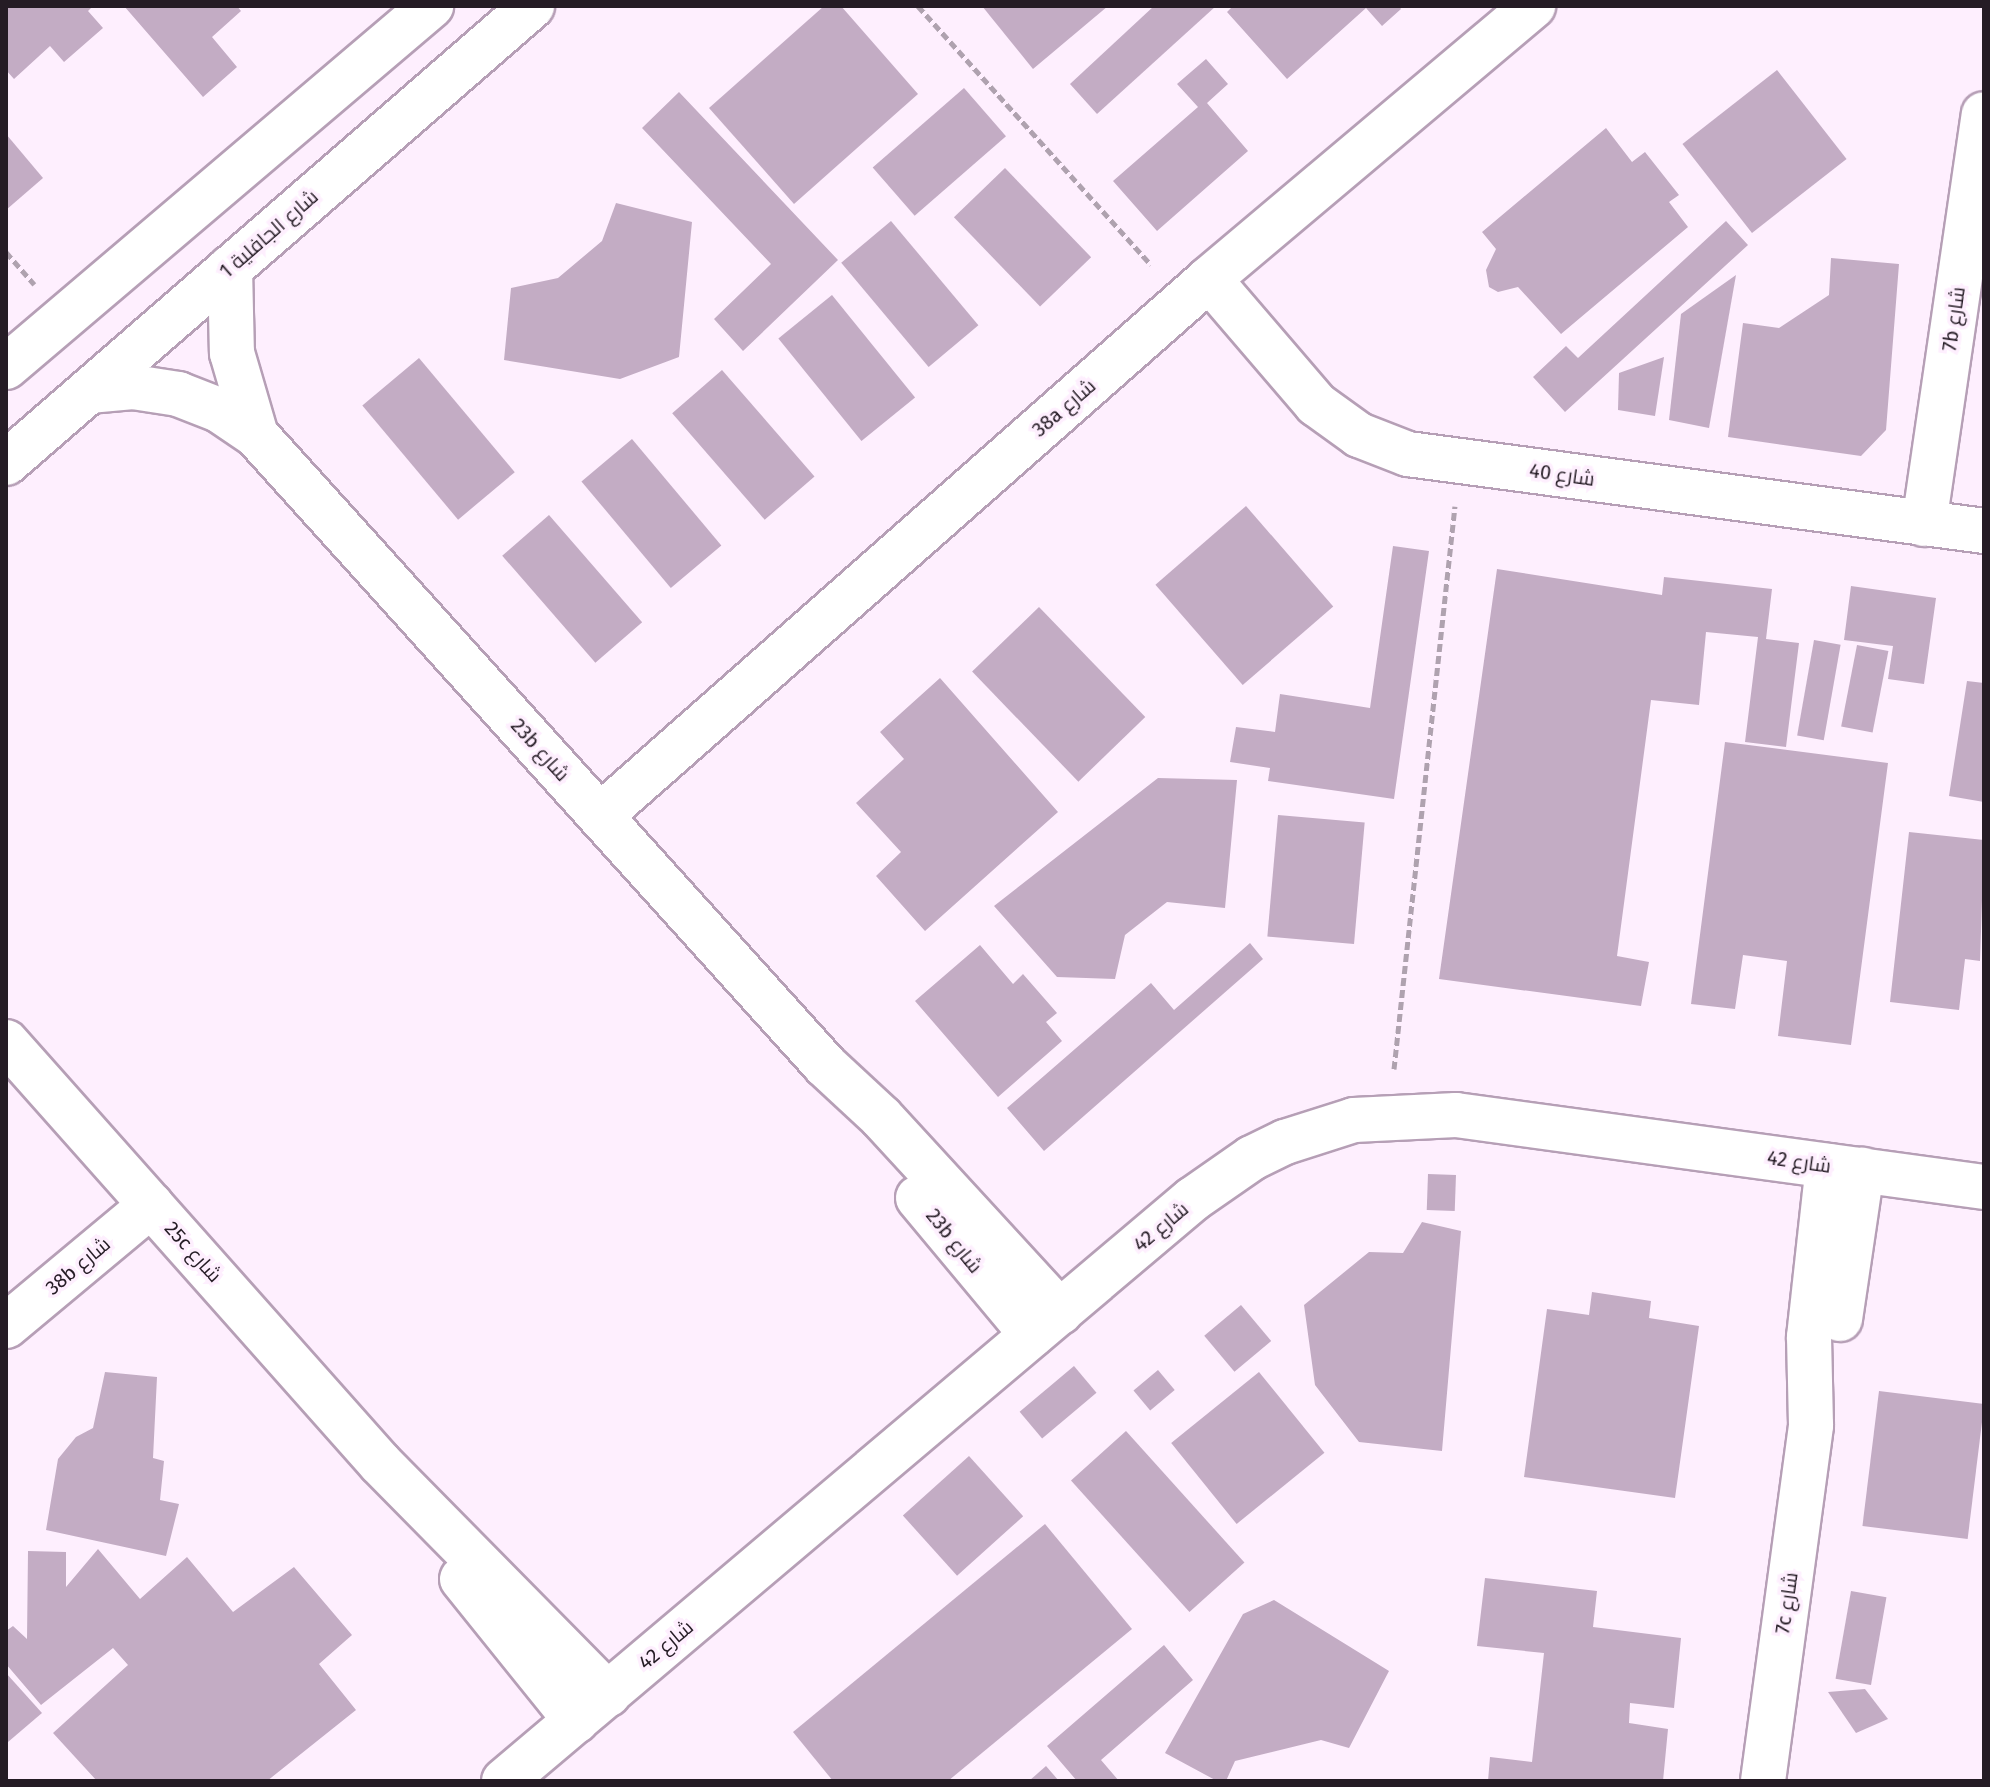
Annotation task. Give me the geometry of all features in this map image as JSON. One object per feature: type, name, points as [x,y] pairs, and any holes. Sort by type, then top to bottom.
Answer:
[{"type":"street","points":[[6,367],[431,6]]},
{"type":"street","name":"شارع الجافلية 1","points":[[6,463],[532,6]]},
{"type":"street","name":"38a شارع","points":[[600,816],[1196,290],[1533,6]]},
{"type":"street","name":"7b شارع","points":[[1924,524],[1984,114]]},
{"type":"street","name":"23b شارع","points":[[230,268],[232,353],[256,435]]},
{"type":"street","name":"شارع 40","points":[[1196,290],[1326,411],[1359,435],[1408,454],[1984,531]]},
{"type":"street","name":"23b شارع","points":[[89,391],[133,387],[178,394],[219,410],[256,435],[825,1065],[890,1164],[1046,1324]]},
{"type":"street","name":"25c شارع","points":[[6,1042],[380,1463],[469,1589],[592,1707]]},
{"type":"street","name":"شارع 42","points":[[504,1781],[1193,1199],[1252,1158],[1318,1129],[1389,1115],[1456,1115],[1984,1187]]},
{"type":"street","name":"7c شارع","points":[[1763,1781],[1811,1425],[1809,1337],[1845,1168]]},
{"type":"street","name":"38b شارع","points":[[6,1326],[151,1205]]},
{"type":"path","points":[[918,6],[1196,290]]},
{"type":"path","points":[[1389,1115],[1459,462]]},
{"type":"building","points":[[6,6],[93,6],[88,11],[103,28],[64,62],[50,46],[14,79],[6,70]]},
{"type":"building","points":[[124,6],[237,6],[241,11],[212,37],[237,67],[203,97]]},
{"type":"building","points":[[824,6],[841,6],[918,94],[794,204],[709,108]]},
{"type":"building","points":[[982,6],[1108,6],[1033,69]]},
{"type":"building","points":[[1154,6],[1216,6],[1097,114],[1070,84]]},
{"type":"building","points":[[1233,6],[1399,6],[1401,9],[1382,26],[1366,8],[1287,79],[1227,12]]},
{"type":"building","points":[[1206,59],[1228,84],[1207,103],[1248,151],[1157,231],[1113,181],[1198,107],[1177,84]]},
{"type":"building","points":[[1777,70],[1847,159],[1752,233],[1682,144]]},
{"type":"building","points":[[964,88],[1006,136],[915,216],[873,167]]},
{"type":"building","points":[[679,92],[838,260],[743,351],[714,319],[771,264],[642,128]]},
{"type":"building","points":[[1606,128],[1632,162],[1645,152],[1679,195],[1669,202],[1688,227],[1561,334],[1518,287],[1498,292],[1489,287],[1486,270],[1496,249],[1482,232]]},
{"type":"building","points":[[6,134],[43,178],[6,210]]},
{"type":"building","points":[[1005,168],[1091,257],[1040,307],[954,217]]},
{"type":"building","points":[[616,203],[692,222],[679,357],[620,379],[504,360],[511,288],[558,278],[602,241]]},
{"type":"building","points":[[891,221],[978,325],[929,367],[841,263]]},
{"type":"building","points":[[1726,221],[1748,245],[1565,412],[1533,377],[1566,346],[1578,358]]},
{"type":"building","points":[[1831,258],[1899,264],[1886,430],[1861,456],[1728,437],[1743,323],[1779,328],[1829,295]]},
{"type":"building","points":[[1736,275],[1709,428],[1669,420],[1681,314]]},
{"type":"building","points":[[832,295],[915,398],[861,441],[778,338]]},
{"type":"building","points":[[1664,357],[1655,416],[1618,410],[1619,373]]},
{"type":"building","points":[[419,358],[515,472],[458,520],[362,406]]},
{"type":"building","points":[[722,370],[815,476],[765,520],[672,413]]},
{"type":"building","points":[[632,439],[721,545],[671,588],[581,481]]},
{"type":"building","points":[[1246,506],[1333,606],[1243,685],[1155,585]]},
{"type":"building","points":[[549,515],[642,622],[595,663],[502,556]]},
{"type":"building","points":[[1393,546],[1429,551],[1394,799],[1268,781],[1270,768],[1230,762],[1236,727],[1275,732],[1280,694],[1370,708]]},
{"type":"building","points":[[1497,569],[1662,595],[1664,577],[1772,589],[1766,639],[1799,643],[1786,747],[1745,742],[1758,637],[1706,632],[1699,705],[1651,700],[1617,956],[1649,962],[1641,1006],[1439,979]]},
{"type":"building","points":[[1851,586],[1936,598],[1924,684],[1888,679],[1893,646],[1844,640]]},
{"type":"building","points":[[1039,607],[1145,717],[1078,782],[972,672]]},
{"type":"building","points":[[1814,640],[1841,645],[1824,740],[1797,736]]},
{"type":"building","points":[[1857,645],[1888,651],[1873,733],[1841,726]]},
{"type":"building","points":[[940,678],[1058,812],[925,931],[876,876],[901,852],[856,803],[904,759],[880,732]]},
{"type":"building","points":[[1967,681],[1984,683],[1984,802],[1949,796]]},
{"type":"building","points":[[1725,742],[1888,763],[1851,1045],[1778,1036],[1787,961],[1743,955],[1735,1009],[1691,1004]]},
{"type":"building","points":[[1158,778],[1237,780],[1225,908],[1167,902],[1125,935],[1115,979],[1057,977],[994,906]]},
{"type":"building","points":[[1278,815],[1365,823],[1354,944],[1267,937]]},
{"type":"building","points":[[1909,832],[1984,840],[1980,961],[1965,959],[1959,1010],[1890,1002]]},
{"type":"building","points":[[1250,943],[1263,959],[1044,1151],[1007,1108],[1151,983],[1174,1010]]},
{"type":"building","points":[[980,945],[1013,984],[1023,974],[1057,1013],[1046,1022],[1062,1041],[998,1097],[915,1001]]},
{"type":"building","points":[[1428,1174],[1456,1175],[1455,1211],[1427,1210]]},
{"type":"building","points":[[1422,1222],[1461,1231],[1442,1451],[1359,1442],[1315,1385],[1304,1305],[1369,1252],[1403,1253]]},
{"type":"building","points":[[1592,1292],[1651,1301],[1649,1318],[1699,1326],[1675,1498],[1524,1477],[1547,1309],[1589,1315]]},
{"type":"building","points":[[1241,1305],[1271,1341],[1234,1372],[1204,1336]]},
{"type":"building","points":[[1074,1366],[1096,1393],[1042,1438],[1020,1412]]},
{"type":"building","points":[[1158,1370],[1175,1390],[1150,1410],[1133,1391]]},
{"type":"building","points":[[105,1372],[157,1377],[153,1458],[164,1461],[160,1500],[179,1504],[166,1556],[46,1530],[58,1459],[76,1437],[93,1428]]},
{"type":"building","points":[[1259,1372],[1324,1453],[1237,1524],[1171,1443]]},
{"type":"building","points":[[1879,1391],[1984,1404],[1968,1539],[1862,1526]]},
{"type":"building","points":[[1126,1431],[1244,1563],[1189,1612],[1071,1481]]},
{"type":"building","points":[[969,1456],[1023,1516],[957,1576],[903,1516]]},
{"type":"building","points":[[1045,1524],[1132,1629],[948,1781],[833,1781],[793,1732]]},
{"type":"building","points":[[98,1549],[140,1599],[187,1557],[233,1612],[294,1567],[352,1635],[319,1664],[356,1710],[267,1781],[97,1781],[53,1733],[128,1665],[113,1648],[41,1705],[6,1664],[6,1631],[13,1626],[27,1639],[28,1551],[66,1552],[66,1587]]},
{"type":"building","points":[[1485,1578],[1597,1591],[1593,1627],[1681,1638],[1674,1708],[1630,1703],[1629,1723],[1668,1729],[1663,1781],[1488,1781],[1490,1757],[1532,1762],[1544,1653],[1477,1646]]},
{"type":"building","points":[[1851,1591],[1886,1597],[1871,1685],[1836,1679]]},
{"type":"building","points":[[1274,1600],[1389,1671],[1349,1748],[1321,1740],[1235,1761],[1226,1781],[1217,1781],[1165,1753],[1243,1614]]},
{"type":"building","points":[[1164,1645],[1193,1680],[1101,1760],[1119,1781],[1077,1781],[1047,1746]]},
{"type":"building","points":[[6,1673],[42,1713],[8,1742],[6,1740]]},
{"type":"building","points":[[1865,1689],[1888,1719],[1856,1733],[1828,1692]]},
{"type":"building","points":[[1046,1766],[1059,1781],[1029,1781]]}]
